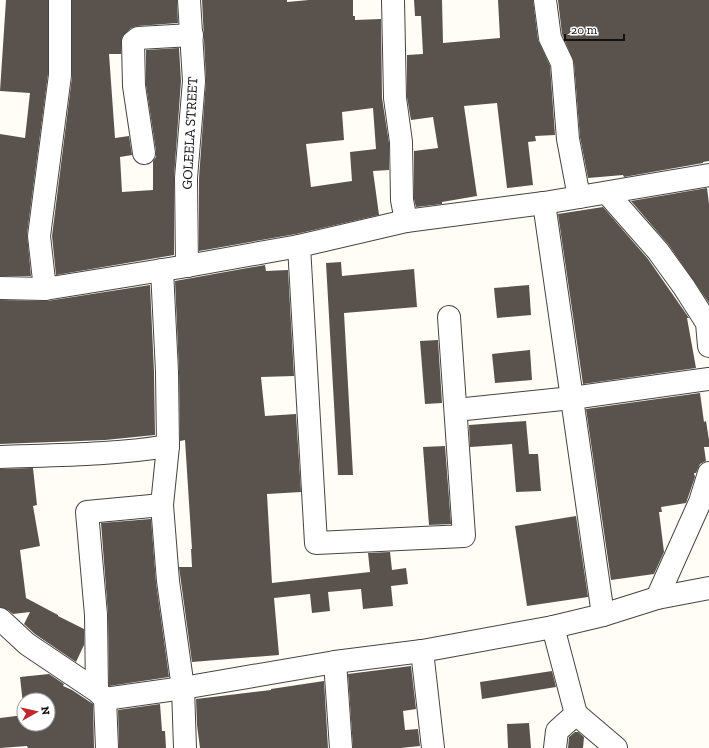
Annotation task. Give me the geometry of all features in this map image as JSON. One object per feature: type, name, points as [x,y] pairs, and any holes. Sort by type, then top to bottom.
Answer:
[{"type":"street","points":[[44,289],[39,236],[60,75],[60,0]]},
{"type":"street","name":"GOLEELA STREET","points":[[187,266],[186,178],[194,81],[189,0]]},
{"type":"street","points":[[393,0],[395,98],[401,142],[402,200],[406,221]]},
{"type":"street","points":[[545,0],[550,38],[562,63],[568,139],[579,197]]},
{"type":"street","points":[[144,153],[134,86],[133,42],[138,38],[192,35]]},
{"type":"street","points":[[0,288],[44,289],[299,246],[406,221],[544,203],[709,175]]},
{"type":"street","points":[[607,193],[658,250],[684,287],[708,323],[709,346]]},
{"type":"street","points":[[544,203],[603,615]]},
{"type":"street","points":[[299,246],[316,543],[464,536],[450,317]]},
{"type":"street","points":[[162,270],[167,372],[168,446],[162,505],[168,581],[183,688],[185,748]]},
{"type":"street","points":[[456,410],[572,398],[709,379]]},
{"type":"street","points":[[0,457],[137,451],[168,446]]},
{"type":"street","points":[[657,598],[700,502],[709,473]]},
{"type":"street","points":[[107,748],[101,695],[87,512],[162,505]]},
{"type":"street","points":[[0,619],[27,644],[101,695],[183,688],[335,662],[422,651],[603,615],[657,598],[709,588]]},
{"type":"street","points":[[552,626],[576,714],[616,748]]},
{"type":"street","points":[[422,651],[433,748]]},
{"type":"street","points":[[335,662],[341,748]]},
{"type":"street","points":[[555,748],[557,731],[576,714]]},
{"type":"building","points":[[6,0],[48,0],[48,74],[27,234],[31,276],[0,276],[0,134],[25,138],[30,93],[0,91]]},
{"type":"building","points":[[72,0],[177,0],[178,23],[137,26],[131,28],[122,37],[121,54],[109,54],[115,138],[129,136],[132,155],[120,157],[122,192],[153,190],[153,161],[156,157],[156,151],[146,85],[146,50],[179,48],[181,81],[174,177],[174,255],[56,275],[52,236],[72,77]]},
{"type":"building","points":[[202,0],[287,0],[287,2],[309,0],[353,0],[353,16],[355,16],[355,20],[381,19],[382,98],[389,143],[389,170],[373,171],[379,215],[296,234],[199,251],[199,178],[206,80]],"holes":[[[373,108],[376,149],[350,152],[352,181],[311,187],[306,144],[344,140],[342,112]]]},
{"type":"building","points":[[414,0],[442,0],[443,43],[500,38],[498,0],[533,0],[538,40],[550,66],[555,135],[535,136],[536,141],[528,142],[533,185],[507,188],[497,103],[464,106],[477,196],[442,202],[442,204],[416,207],[414,199],[414,151],[438,148],[433,117],[411,120],[407,97],[407,55],[423,54],[421,16],[415,16]]},
{"type":"building","points":[[558,0],[709,0],[709,161],[624,177],[623,175],[588,178],[580,137],[574,62],[562,34]]},
{"type":"building","points":[[707,188],[709,204],[709,303],[668,244],[631,201]]},
{"type":"building","points":[[603,207],[648,259],[689,318],[687,318],[696,368],[583,384],[558,214]]},
{"type":"building","points":[[341,262],[342,276],[414,269],[417,307],[344,313],[353,475],[338,475],[326,263]]},
{"type":"building","points":[[265,265],[266,271],[288,270],[294,376],[261,377],[265,416],[296,414],[301,492],[267,494],[272,583],[370,572],[368,553],[390,552],[392,570],[406,568],[408,584],[391,586],[393,606],[363,609],[361,589],[328,592],[330,611],[312,613],[310,594],[274,598],[279,655],[192,662],[179,567],[192,567],[192,549],[185,440],[180,441],[175,281]]},
{"type":"building","points":[[150,285],[155,435],[105,440],[0,444],[0,300],[47,301]]},
{"type":"building","points":[[529,285],[531,315],[497,318],[494,288]]},
{"type":"building","points":[[438,340],[442,403],[425,404],[420,341]]},
{"type":"building","points":[[530,350],[532,380],[495,383],[492,354]]},
{"type":"building","points":[[700,393],[704,422],[706,421],[709,440],[709,447],[704,447],[706,461],[700,464],[696,473],[694,473],[695,477],[686,503],[661,507],[662,512],[659,512],[664,552],[654,574],[611,580],[586,409]]},
{"type":"building","points":[[526,421],[529,454],[538,454],[541,491],[516,492],[512,444],[470,447],[469,425]]},
{"type":"building","points":[[445,446],[451,524],[429,525],[423,447]]},
{"type":"building","points":[[33,468],[37,505],[33,506],[40,546],[20,550],[26,598],[84,629],[84,645],[76,662],[35,634],[24,624],[30,612],[13,614],[0,607],[0,469]]},
{"type":"building","points":[[576,516],[588,597],[527,606],[515,526]]},
{"type":"building","points":[[151,519],[156,583],[169,677],[109,686],[108,614],[101,523]]},
{"type":"building","points":[[411,666],[416,709],[403,711],[405,730],[418,729],[420,746],[400,748],[353,748],[348,674]]},
{"type":"building","points":[[552,671],[556,687],[482,699],[480,682]]},
{"type":"building","points":[[49,674],[64,684],[63,686],[72,690],[93,704],[94,748],[28,748],[27,746],[0,748],[0,718],[16,716],[16,732],[56,732],[56,692],[22,692],[20,677]]},
{"type":"building","points":[[324,681],[328,748],[200,748],[196,699],[271,690]]},
{"type":"building","points":[[160,704],[162,731],[165,731],[166,748],[119,748],[118,710]]},
{"type":"building","points":[[529,723],[531,748],[508,748],[507,724]]},
{"type":"building","points":[[575,732],[578,732],[584,737],[583,748],[568,748],[569,737]]}]
